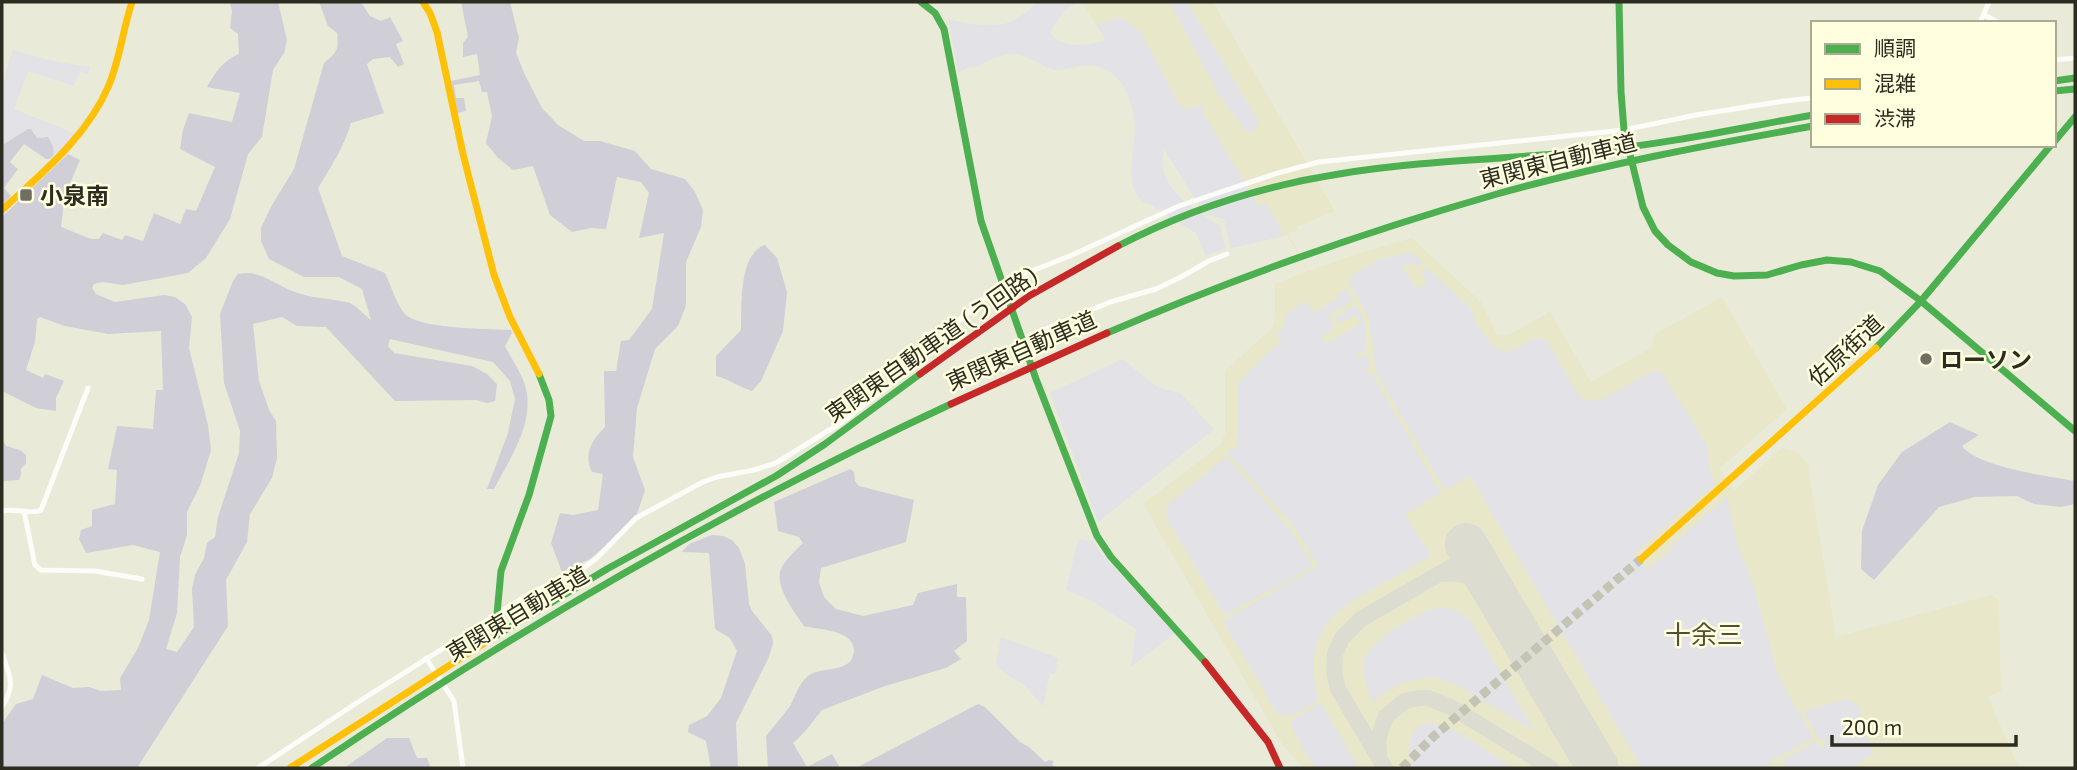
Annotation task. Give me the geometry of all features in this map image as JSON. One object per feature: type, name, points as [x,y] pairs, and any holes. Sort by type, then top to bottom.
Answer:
[{"type":"main road","points":[[2,210],[68,149],[99,104],[110,84],[132,2]]},
{"type":"main road","points":[[423,2],[436,32],[464,162],[498,285],[505,306],[544,382],[551,404],[551,416],[529,495],[501,572],[496,614]]},
{"type":"main road","points":[[921,2],[935,13],[944,29],[978,208],[1036,379],[1097,536],[1111,557],[1197,652],[1268,743],[1280,768]]},
{"type":"main road","points":[[1619,2],[1621,92],[1625,131],[1635,177],[1643,207],[1655,230],[1675,251],[1699,266],[1725,275],[1767,275],[1819,261],[1851,262],[1886,275],[1921,301],[2075,431]]},
{"type":"main road","points":[[2056,81],[2075,78]]},
{"type":"main road","points":[[2056,91],[2075,89]]},
{"type":"main road","name":"東関東自動車道","points":[[1659,144],[1811,115]]},
{"type":"main road","name":"佐原街道","points":[[2056,139],[2075,117]]},
{"type":"main road","name":"東関東自動車道","points":[[312,768],[457,672],[604,583],[694,533],[857,447],[1069,349],[1233,281],[1428,215],[1499,194],[1632,161],[1811,126]]},
{"type":"main road","name":"東関東自動車道 (う回路)","points":[[762,484],[831,440],[999,316],[1054,280],[1164,224],[1256,191],[1354,171],[1659,144]]},
{"type":"main road","name":"佐原街道","points":[[1641,559],[1873,352],[1921,301],[2050,147]]},
{"type":"main road","name":"東関東自動車道","points":[[290,768],[530,615],[610,567],[762,484]]},
{"type":"street","points":[[1981,21],[1989,2]]},
{"type":"street","points":[[1984,15],[1996,21]]},
{"type":"street","points":[[2056,60],[2075,58]]},
{"type":"street","points":[[258,768],[496,614],[529,594],[585,567],[636,519],[662,503],[717,477],[776,463],[839,424],[912,368],[947,331],[1003,285],[1179,206],[1319,162],[1625,131],[1784,101],[1811,99]]},
{"type":"street","points":[[1022,339],[1110,302],[1156,289],[1227,254]]},
{"type":"street","points":[[2,511],[12,509],[35,513],[41,510],[88,388]]},
{"type":"street","points":[[24,510],[35,565],[41,570],[111,572],[142,579]]},
{"type":"street","points":[[2,653],[9,672],[11,689],[2,708]]},
{"type":"street","points":[[428,660],[454,701],[463,768]]},
{"type":"shaded area","points":[[230,2],[278,2],[287,40],[284,53],[273,70],[262,137],[248,154],[230,219],[206,258],[188,273],[123,285],[103,282],[94,284],[92,288],[96,294],[115,302],[164,295],[175,297],[185,304],[192,317],[189,348],[208,425],[211,450],[200,486],[187,512],[187,535],[180,557],[177,613],[166,649],[177,652],[194,627],[192,589],[195,575],[204,558],[207,543],[215,537],[218,517],[239,453],[240,431],[224,383],[220,314],[233,281],[238,274],[253,274],[302,294],[350,303],[371,320],[362,289],[339,277],[304,277],[269,259],[261,241],[261,228],[294,169],[324,63],[337,47],[337,33],[328,26],[319,2],[361,2],[370,16],[381,21],[390,17],[403,41],[396,44],[404,64],[398,67],[390,57],[373,59],[367,64],[384,113],[351,123],[341,149],[318,188],[342,256],[385,273],[401,309],[411,318],[454,327],[511,330],[505,346],[525,385],[527,412],[524,426],[514,452],[494,489],[487,489],[508,433],[515,399],[510,381],[493,362],[390,339],[388,346],[394,353],[472,366],[487,374],[497,384],[495,401],[487,403],[476,400],[395,401],[326,327],[297,326],[282,317],[253,324],[259,381],[269,410],[276,421],[277,458],[272,478],[250,514],[247,542],[226,580],[228,626],[137,768],[2,768],[2,724],[16,704],[33,699],[42,675],[73,688],[121,690],[120,678],[138,648],[149,620],[160,552],[133,545],[86,553],[79,539],[81,530],[92,526],[92,510],[115,504],[117,470],[108,469],[117,426],[153,429],[156,390],[163,390],[161,331],[108,334],[65,326],[40,317],[37,319],[35,342],[26,370],[43,378],[45,374],[64,381],[56,398],[56,411],[36,408],[2,391],[2,217],[68,154],[80,160],[65,195],[61,227],[91,239],[99,239],[103,233],[122,240],[125,235],[143,241],[154,213],[180,224],[186,209],[196,211],[215,167],[180,149],[183,130],[189,113],[232,122],[240,93],[207,87],[220,68],[239,54],[238,34],[230,28]]},
{"type":"shaded area","points":[[461,2],[510,2],[519,38],[516,53],[542,108],[558,125],[584,141],[600,141],[635,151],[651,169],[685,179],[695,192],[703,210],[701,227],[686,262],[686,306],[678,326],[655,349],[637,408],[633,457],[645,490],[637,514],[590,559],[562,572],[551,543],[560,513],[573,515],[598,510],[603,474],[592,472],[588,459],[593,442],[605,427],[604,371],[616,371],[621,341],[629,340],[652,309],[664,233],[639,238],[649,193],[641,182],[617,177],[606,229],[591,228],[572,232],[550,215],[533,166],[513,170],[498,158],[486,143],[492,116],[487,92],[482,92],[479,81],[454,85],[456,98],[464,98],[466,111],[457,113],[451,81],[480,75],[477,54],[463,57],[463,43],[468,37]]},
{"type":"shaded area","points":[[1037,2],[1078,2],[1063,12],[1050,32],[1061,42],[1068,44],[1106,41],[1097,25],[1119,17],[1140,31],[1180,106],[1187,110],[1202,104],[1202,111],[1259,206],[1266,203],[1281,228],[1278,230],[1285,236],[1231,248],[1224,219],[1204,213],[1164,149],[1162,162],[1170,185],[1188,204],[1220,226],[1225,248],[1206,256],[1196,233],[1143,201],[1136,194],[1133,183],[1135,125],[1132,106],[1119,81],[1105,69],[1090,65],[1054,70],[1017,54],[1010,54],[958,73],[948,19],[979,25],[1004,24],[1021,16]]},
{"type":"shaded area","points":[[1082,2],[1213,2],[1335,211],[1297,227],[1298,230],[1288,234],[1309,271],[1412,238],[1481,302],[1497,334],[1508,335],[1550,312],[1591,382],[1652,347],[1655,334],[1722,297],[1787,409],[1719,469],[1735,490],[1782,448],[1798,452],[1808,465],[1836,637],[1991,595],[1999,600],[2001,691],[1988,697],[2019,768],[1304,768],[1283,746],[1143,504],[1221,444],[1225,434],[1225,371],[1272,328],[1275,284],[1308,271],[1287,235],[1231,248],[1224,219],[1204,213],[1166,140]]},
{"type":"shaded area","points":[[1169,2],[1187,2],[1259,122],[1255,131],[1247,132],[1219,95]]},
{"type":"shaded area","points":[[13,50],[53,61],[90,67],[88,74],[80,71],[74,86],[28,71],[14,109],[74,133],[54,155],[53,146],[45,136],[37,138],[25,130],[2,145],[4,85]]},
{"type":"shaded area","points":[[31,129],[37,138],[48,137],[54,155],[46,159],[24,144],[10,162],[18,169],[4,188],[11,196],[2,205],[2,145]]},
{"type":"shaded area","points":[[765,245],[777,258],[787,292],[783,331],[761,381],[752,391],[716,376],[716,356],[741,330],[746,270],[756,250]]},
{"type":"shaded area","points":[[1408,253],[1422,263],[1417,267],[1414,262],[1402,267],[1417,289],[1427,282],[1422,272],[1424,269],[1431,271],[1470,308],[1482,332],[1501,350],[1511,351],[1530,340],[1546,340],[1579,396],[1586,401],[1603,399],[1653,371],[1662,373],[1707,445],[1710,474],[1716,483],[1634,553],[1647,570],[1727,497],[1736,540],[1753,585],[1779,678],[1812,739],[1771,760],[1768,768],[1642,768],[1470,476],[1445,490],[1376,372],[1369,318],[1350,284],[1351,278],[1378,260]]},
{"type":"shaded area","points":[[1346,289],[1353,300],[1329,315],[1335,327],[1322,336],[1326,344],[1360,324],[1356,315],[1338,323],[1335,317],[1356,305],[1364,319],[1367,349],[1354,356],[1356,359],[1368,353],[1369,369],[1364,371],[1365,374],[1371,372],[1441,493],[1405,514],[1431,556],[1354,600],[1332,618],[1324,628],[1315,651],[1315,687],[1319,699],[1297,713],[1286,716],[1275,710],[1223,621],[1318,566],[1291,522],[1227,453],[1237,446],[1238,442],[1238,382],[1281,341],[1277,332],[1284,328],[1285,315],[1307,301],[1313,313],[1338,298],[1337,294]]},
{"type":"shaded area","points":[[1122,359],[1159,388],[1180,393],[1214,429],[1098,522],[1050,393]]},
{"type":"shaded area","points":[[1950,422],[1979,435],[1962,446],[1982,460],[2014,470],[2075,481],[2075,504],[2061,507],[2034,504],[2017,496],[1975,497],[1939,507],[1874,580],[1861,569],[1862,531],[1878,485],[1902,452]]},
{"type":"shaded area","points":[[2,439],[6,446],[26,455],[26,463],[21,469],[19,480],[2,481]]},
{"type":"shaded area","points":[[1226,457],[1291,531],[1313,566],[1225,615],[1168,521],[1166,510],[1169,504]]},
{"type":"shaded area","points":[[850,469],[854,472],[859,486],[914,500],[906,542],[821,568],[819,582],[824,597],[836,609],[863,616],[913,605],[918,593],[957,584],[957,597],[966,597],[967,641],[954,651],[961,659],[946,668],[885,686],[822,710],[793,743],[807,767],[832,754],[840,768],[768,768],[766,736],[790,706],[801,684],[815,672],[847,664],[854,650],[852,643],[841,634],[804,626],[786,599],[780,583],[781,569],[803,543],[799,537],[778,531],[774,502]]},
{"type":"shaded area","points":[[712,535],[732,540],[739,548],[745,564],[749,604],[772,636],[773,644],[736,723],[738,768],[711,768],[706,741],[688,732],[689,725],[707,716],[721,698],[737,651],[730,638],[715,629],[709,553],[682,552],[689,544]]},
{"type":"shaded area","points":[[1078,539],[1093,541],[1175,633],[1131,667],[1136,629],[1090,600],[1066,590]]},
{"type":"shaded area","points":[[1443,607],[1456,610],[1471,621],[1534,730],[1456,685],[1437,678],[1406,681],[1373,702],[1363,669],[1370,650],[1399,626],[1423,613]]},
{"type":"shaded area","points":[[1001,637],[1058,658],[1055,674],[1050,674],[1043,706],[1022,683],[1008,676],[996,665]]},
{"type":"shaded area","points":[[1847,699],[1858,707],[1873,754],[1851,768],[1783,768],[1783,760],[1815,742],[1820,748],[1827,744],[1825,739],[1820,741],[1804,711]]},
{"type":"shaded area","points":[[1321,703],[1359,768],[1317,768],[1307,756],[1290,724],[1293,719]]},
{"type":"shaded area","points":[[978,704],[985,707],[1020,742],[1045,762],[1054,761],[1052,765],[1058,768],[856,768]]},
{"type":"shaded area","points":[[1430,723],[1461,734],[1511,768],[1413,768],[1409,744],[1422,724]]},
{"type":"shaded area","points":[[387,738],[409,738],[417,758],[427,758],[431,768],[347,768]]},
{"type":"taxiway","points":[[1385,768],[1338,689],[1334,672],[1335,654],[1342,638],[1361,619],[1472,555]]},
{"type":"taxiway","points":[[1442,574],[1471,577],[1494,592]]},
{"type":"taxiway","points":[[1379,757],[1378,739],[1386,716],[1405,701],[1428,698],[1451,707],[1551,768]]},
{"type":"taxiway","points":[[1586,747],[1587,768]]},
{"type":"runway","points":[[1466,544],[1598,768]]},
{"type":"tunnel","points":[[1402,768],[1434,736],[1641,559]]},
{"type":"traffic: fast","points":[[921,2],[935,13],[944,29],[981,221],[1036,379],[1097,536],[1111,557],[1205,662]]},
{"type":"traffic: fast","points":[[1619,2],[1624,130],[1643,207],[1655,231],[1668,245],[1691,262],[1717,273],[1734,276],[1767,275],[1827,260],[1851,262],[1880,271],[1921,301],[2075,431]]},
{"type":"traffic: fast","points":[[2056,81],[2075,78]]},
{"type":"traffic: fast","points":[[2056,91],[2075,89]]},
{"type":"traffic: fast","points":[[1118,246],[1171,221],[1226,201],[1310,179],[1371,169],[1621,148],[1811,115]]},
{"type":"traffic: fast","points":[[2056,140],[2075,117]]},
{"type":"traffic: fast","points":[[1107,333],[1300,257],[1497,194],[1615,165],[1811,126]]},
{"type":"traffic: fast","points":[[1876,348],[1921,301],[2049,147]]},
{"type":"traffic: fast","points":[[497,614],[501,571],[529,495],[551,416],[549,400],[539,374]]},
{"type":"traffic: fast","points":[[492,638],[607,569],[776,476],[825,444],[920,374]]},
{"type":"traffic: fast","points":[[312,768],[466,668],[624,573],[785,485],[951,404]]},
{"type":"traffic: slow","points":[[2,210],[76,138],[100,104],[113,75],[132,2]]},
{"type":"traffic: slow","points":[[423,2],[437,32],[463,154],[494,275],[510,317],[539,374]]},
{"type":"traffic: slow","points":[[1641,559],[1876,348]]},
{"type":"traffic: slow","points":[[290,768],[492,638]]},
{"type":"traffic: jam","points":[[920,374],[1029,296],[1118,246]]},
{"type":"traffic: jam","points":[[951,404],[1107,333]]},
{"type":"traffic: jam","points":[[1205,662],[1268,742],[1280,768]]},
{"type":"place","name":"小泉南","points":[[26,195]]},
{"type":"place","name":"ローソン","points":[[1926,359]]},
{"type":"district","name":"十余三","points":[[1704,633]]}]
